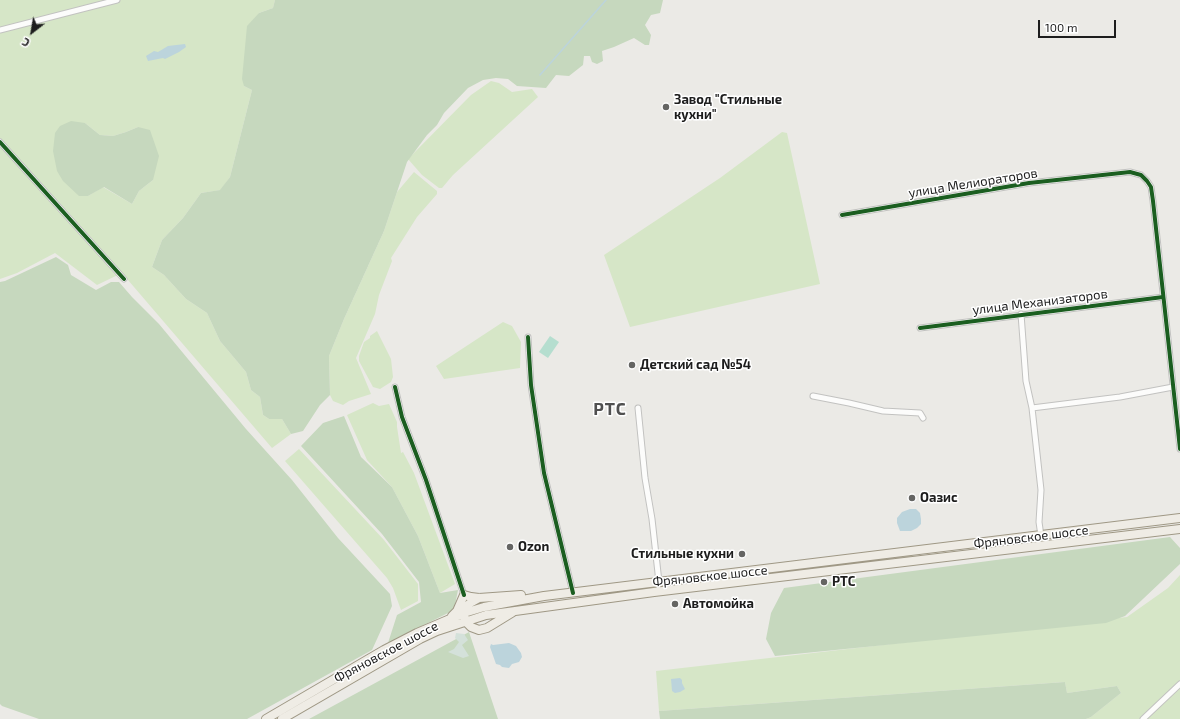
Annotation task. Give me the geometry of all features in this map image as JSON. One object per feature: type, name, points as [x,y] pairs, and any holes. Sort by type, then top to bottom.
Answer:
[{"type":"main road","name":"Фряновское шоссе","points":[[282,719],[420,640],[484,607],[544,596],[1180,518]]},
{"type":"main road","name":"Фряновское шоссе","points":[[266,719],[384,650],[447,620],[654,592],[1180,528]]},
{"type":"main road","points":[[464,595],[480,598],[522,595],[544,596]]},
{"type":"main road","points":[[464,595],[465,617],[471,627],[479,630],[492,626],[516,610]]},
{"type":"main road","points":[[447,620],[457,611],[464,595]]},
{"type":"main road","points":[[465,617],[466,607],[470,603],[480,598]]},
{"type":"street","points":[[0,30],[117,0]]},
{"type":"street","points":[[0,142],[124,279]]},
{"type":"street","name":"улица Мелиораторов","points":[[842,215],[1029,183],[1130,172],[1141,175],[1151,187],[1159,248],[1172,387],[1180,448]]},
{"type":"street","name":"улица Механизаторов","points":[[920,328],[1163,297]]},
{"type":"street","points":[[1022,314],[1026,381],[1032,408],[1041,490],[1039,522],[1040,536]]},
{"type":"street","points":[[528,337],[531,385],[544,473],[573,593]]},
{"type":"street","points":[[395,387],[402,417],[426,480],[464,595]]},
{"type":"street","points":[[1032,408],[1120,397],[1172,387]]},
{"type":"street","points":[[813,396],[849,402],[882,411],[920,413],[923,418]]},
{"type":"street","points":[[638,408],[645,478],[652,519],[659,582]]},
{"type":"street","points":[[1142,719],[1180,684]]},
{"type":"green space","points":[[0,0],[275,0],[273,8],[259,13],[244,86],[252,90],[230,177],[221,190],[201,193],[183,218],[162,240],[152,267],[164,275],[186,299],[207,313],[220,341],[246,372],[251,390],[260,397],[263,415],[269,419],[282,419],[291,434],[272,448],[122,273],[97,285],[55,253],[17,273],[0,279]],"holes":[[[85,123],[100,135],[113,136],[138,127],[153,180],[139,191],[132,204],[103,187],[88,196]]]},
{"type":"green space","points":[[275,0],[663,0],[660,13],[651,15],[645,25],[651,35],[649,45],[645,45],[634,38],[602,51],[603,61],[597,64],[592,62],[590,56],[584,56],[583,65],[569,76],[556,75],[546,88],[517,86],[508,79],[496,78],[483,80],[468,88],[444,113],[437,125],[427,135],[407,162],[384,231],[329,356],[330,395],[320,405],[303,431],[291,434],[282,419],[269,419],[263,415],[260,397],[251,390],[246,372],[220,341],[207,313],[186,299],[164,275],[152,267],[162,240],[183,218],[201,193],[220,190],[230,177],[252,90],[244,86],[242,79],[247,26],[259,13],[273,8]]},
{"type":"green space","points":[[491,81],[499,83],[512,92],[532,89],[538,97],[453,175],[442,188],[439,188],[422,175],[408,159],[471,95]]},
{"type":"green space","points":[[71,121],[85,123],[100,135],[113,136],[138,127],[150,130],[159,156],[153,180],[139,191],[132,204],[104,187],[88,196],[79,196],[63,181],[57,171],[53,151],[55,133],[60,126]]},
{"type":"green space","points":[[782,132],[787,133],[820,284],[630,327],[604,255],[720,178]]},
{"type":"green space","points":[[414,172],[437,191],[437,194],[417,217],[391,258],[392,261],[379,295],[375,314],[356,358],[371,394],[349,401],[343,405],[333,401],[330,395],[329,356],[384,231],[397,192]]},
{"type":"green space","points":[[56,257],[68,265],[71,275],[96,290],[111,282],[119,282],[159,324],[246,429],[292,480],[338,538],[390,594],[392,606],[372,650],[247,719],[39,719],[0,704],[0,282]]},
{"type":"green space","points":[[503,322],[512,326],[521,342],[520,368],[444,379],[436,366]]},
{"type":"green space","points":[[377,331],[391,359],[393,377],[391,382],[380,389],[373,387],[359,361],[359,356],[364,342]]},
{"type":"green space","points":[[550,336],[559,342],[548,358],[539,352]]},
{"type":"green space","points":[[373,403],[379,406],[389,404],[397,422],[401,453],[403,452],[414,473],[455,584],[440,593],[418,536],[392,487],[367,460],[347,415]]},
{"type":"green space","points":[[344,416],[361,457],[392,487],[418,536],[440,593],[458,590],[454,610],[388,643],[397,615],[421,602],[419,582],[382,534],[301,446],[323,423]]},
{"type":"green space","points":[[299,449],[384,540],[418,584],[418,601],[401,610],[393,588],[387,578],[285,461]]},
{"type":"green space","points":[[1170,537],[1180,548],[1180,564],[1125,616],[1106,623],[775,656],[766,639],[771,613],[784,588]]},
{"type":"green space","points":[[1180,575],[1180,719],[1086,719],[1091,717],[1121,693],[1117,686],[1067,693],[1065,682],[659,711],[656,671],[1127,617],[1168,588]]},
{"type":"green space","points":[[469,632],[498,719],[309,719]]},
{"type":"green space","points":[[1065,682],[1067,693],[1117,686],[1121,693],[1091,717],[1086,719],[660,719],[659,711]]},
{"type":"shaded area","points":[[456,633],[464,634],[468,640],[462,645],[469,656],[463,658],[448,652],[454,649],[459,642],[455,638]]},
{"type":"water","points":[[185,44],[186,47],[165,59],[163,58],[148,61],[146,56],[154,51],[158,52],[168,46]]},
{"type":"water","points":[[910,509],[916,509],[920,513],[921,524],[911,531],[900,531],[897,518],[902,512]]},
{"type":"water","points":[[509,643],[516,646],[522,657],[519,662],[512,664],[509,668],[502,667],[496,664],[490,647],[491,644]]},
{"type":"water","points":[[680,678],[685,689],[675,693],[672,691],[671,679]]},
{"type":"waterway","points":[[540,75],[606,0]]},
{"type":"cycle path","points":[[0,142],[124,279]]},
{"type":"cycle path","points":[[842,215],[1029,183],[1130,172],[1141,175],[1151,187],[1153,201],[1180,449]]},
{"type":"cycle path","points":[[920,328],[1163,297]]},
{"type":"cycle path","points":[[528,337],[531,385],[544,473],[573,593]]},
{"type":"cycle path","points":[[395,387],[402,417],[426,480],[464,595]]},
{"type":"place","name":"Завод \"Стильные кухни\"","points":[[666,107]]},
{"type":"place","name":"Детский сад №54","points":[[632,365]]},
{"type":"place","name":"Оазис","points":[[912,498]]},
{"type":"place","name":"Ozon","points":[[510,547]]},
{"type":"place","name":"Стильные кухни","points":[[742,554]]},
{"type":"place","name":"РТС","points":[[824,582]]},
{"type":"place","name":"Автомойка","points":[[675,604]]},
{"type":"district","name":"РТС","points":[[610,409]]}]
